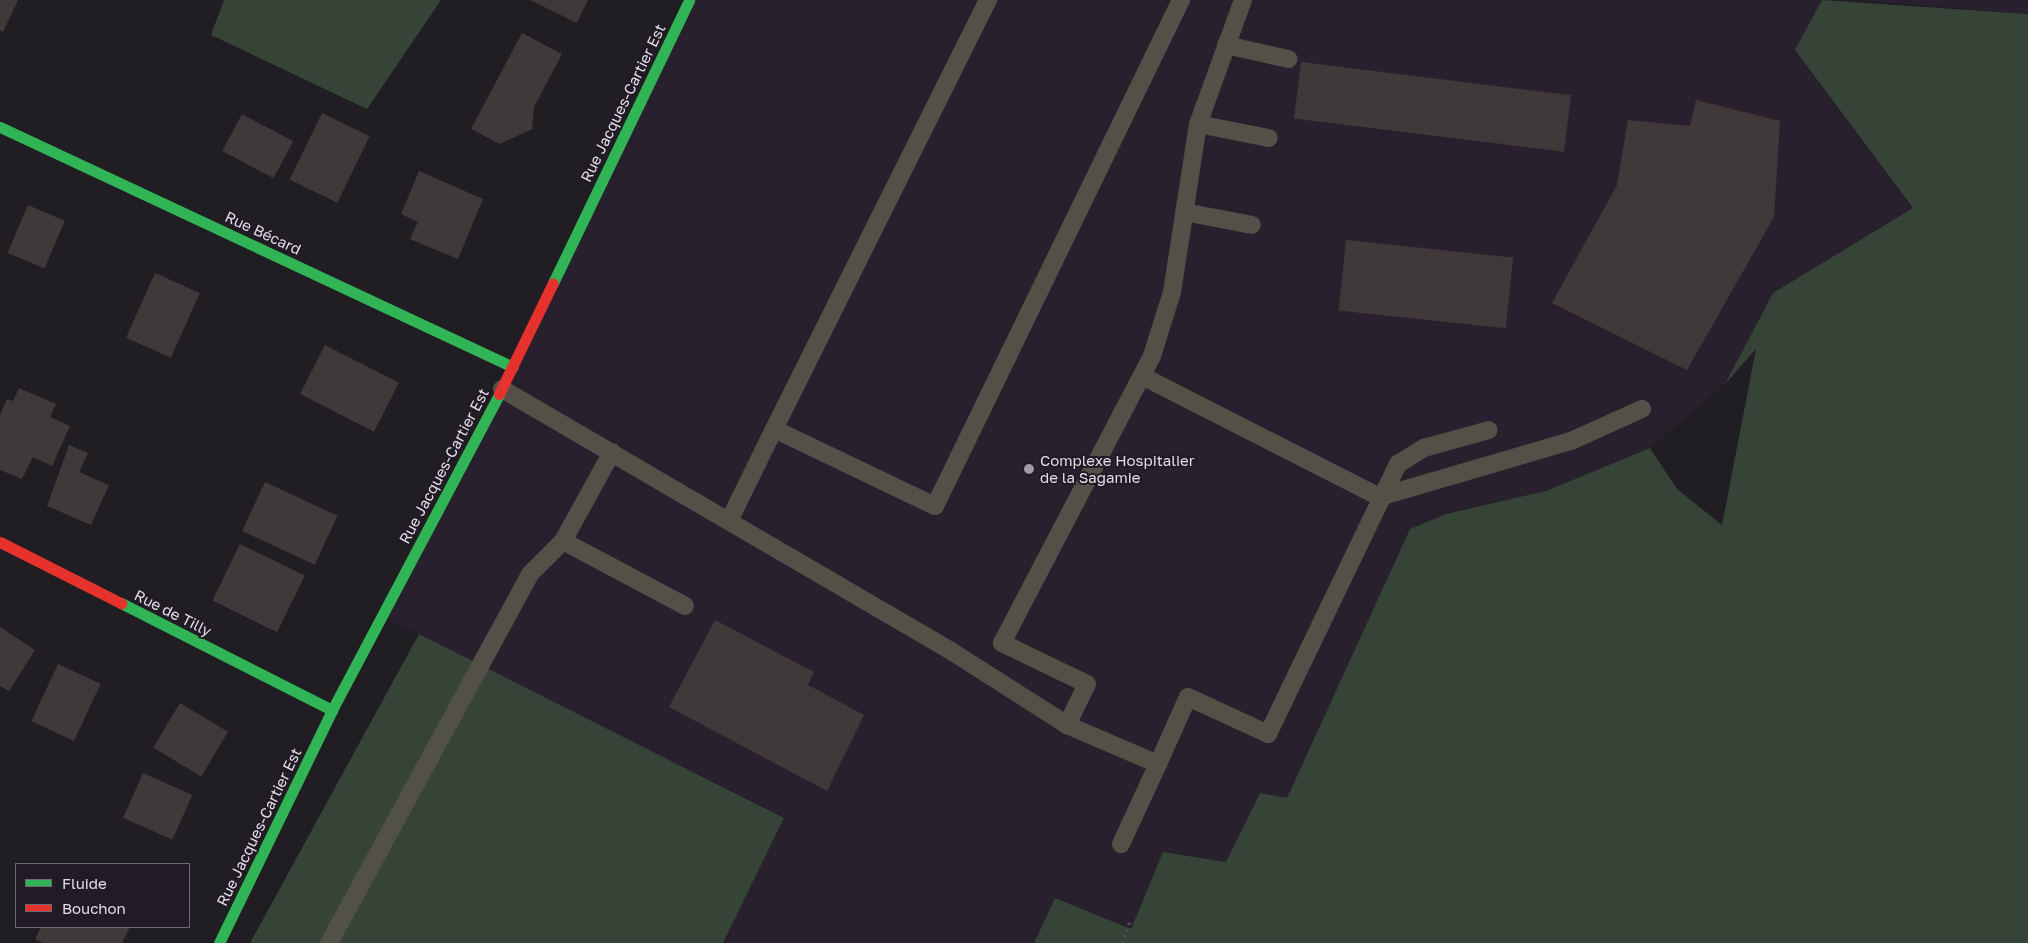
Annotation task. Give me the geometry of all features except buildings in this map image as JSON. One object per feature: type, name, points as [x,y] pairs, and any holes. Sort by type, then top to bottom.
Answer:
[{"type":"main road","name":"Rue Jacques-Cartier Est","points":[[219,943],[332,710],[513,367],[689,0]]},
{"type":"main road","name":"Rue Bécard","points":[[0,127],[513,367]]},
{"type":"main road","name":"Rue de Tilly","points":[[0,542],[332,710]]},
{"type":"lane","points":[[730,521],[988,0]]},
{"type":"lane","points":[[774,429],[934,506],[1181,0]]},
{"type":"lane","points":[[1067,725],[1087,684],[1002,643],[1142,376],[1172,292],[1198,124],[1243,0]]},
{"type":"lane","points":[[1226,45],[1288,59]]},
{"type":"lane","points":[[1198,124],[1269,138]]},
{"type":"lane","points":[[1184,212],[1252,225]]},
{"type":"lane","points":[[1142,376],[1379,497],[1571,441],[1642,409]]},
{"type":"lane","points":[[502,388],[951,651],[1067,725],[1158,764]]},
{"type":"lane","points":[[1121,844],[1188,697],[1268,734],[1379,497],[1398,464],[1424,448],[1489,430]]},
{"type":"lane","points":[[329,943],[530,574],[563,540],[612,452]]},
{"type":"lane","points":[[563,540],[685,606]]},
{"type":"path","points":[[1122,943],[1130,921]]},
{"type":"shaded area","name":"Complexe Hospitalier de la Sagamie","points":[[689,0],[1822,0],[1795,51],[1913,209],[1877,236],[1773,293],[1725,384],[1650,448],[1546,491],[1446,514],[1410,529],[1287,798],[1260,793],[1227,862],[1163,852],[1131,929],[1055,898],[1034,943],[723,943],[784,818],[419,634],[381,618]]},
{"type":"shaded area","points":[[1857,0],[2028,0],[2028,14]]},
{"type":"green space","points":[[224,0],[441,0],[367,109],[211,35]]},
{"type":"green space","points":[[1822,0],[2028,14],[2028,943],[1034,943],[1055,898],[1131,929],[1163,852],[1226,862],[1260,793],[1287,798],[1410,529],[1446,514],[1546,491],[1650,448],[1677,489],[1722,525],[1756,349],[1725,384],[1773,293],[1913,208],[1795,50]]},
{"type":"green space","points":[[419,634],[784,818],[723,943],[250,943]]},
{"type":"traffic: fast","points":[[553,283],[689,0]]},
{"type":"traffic: fast","points":[[0,127],[513,367]]},
{"type":"traffic: fast","points":[[219,943],[332,710],[499,394]]},
{"type":"traffic: fast","points":[[121,603],[332,710]]},
{"type":"traffic: jam","points":[[499,394],[553,283]]},
{"type":"traffic: jam","points":[[0,542],[121,603]]},
{"type":"place","name":"Complexe Hospitalier de la Sagamie","points":[[1029,469]]}]
